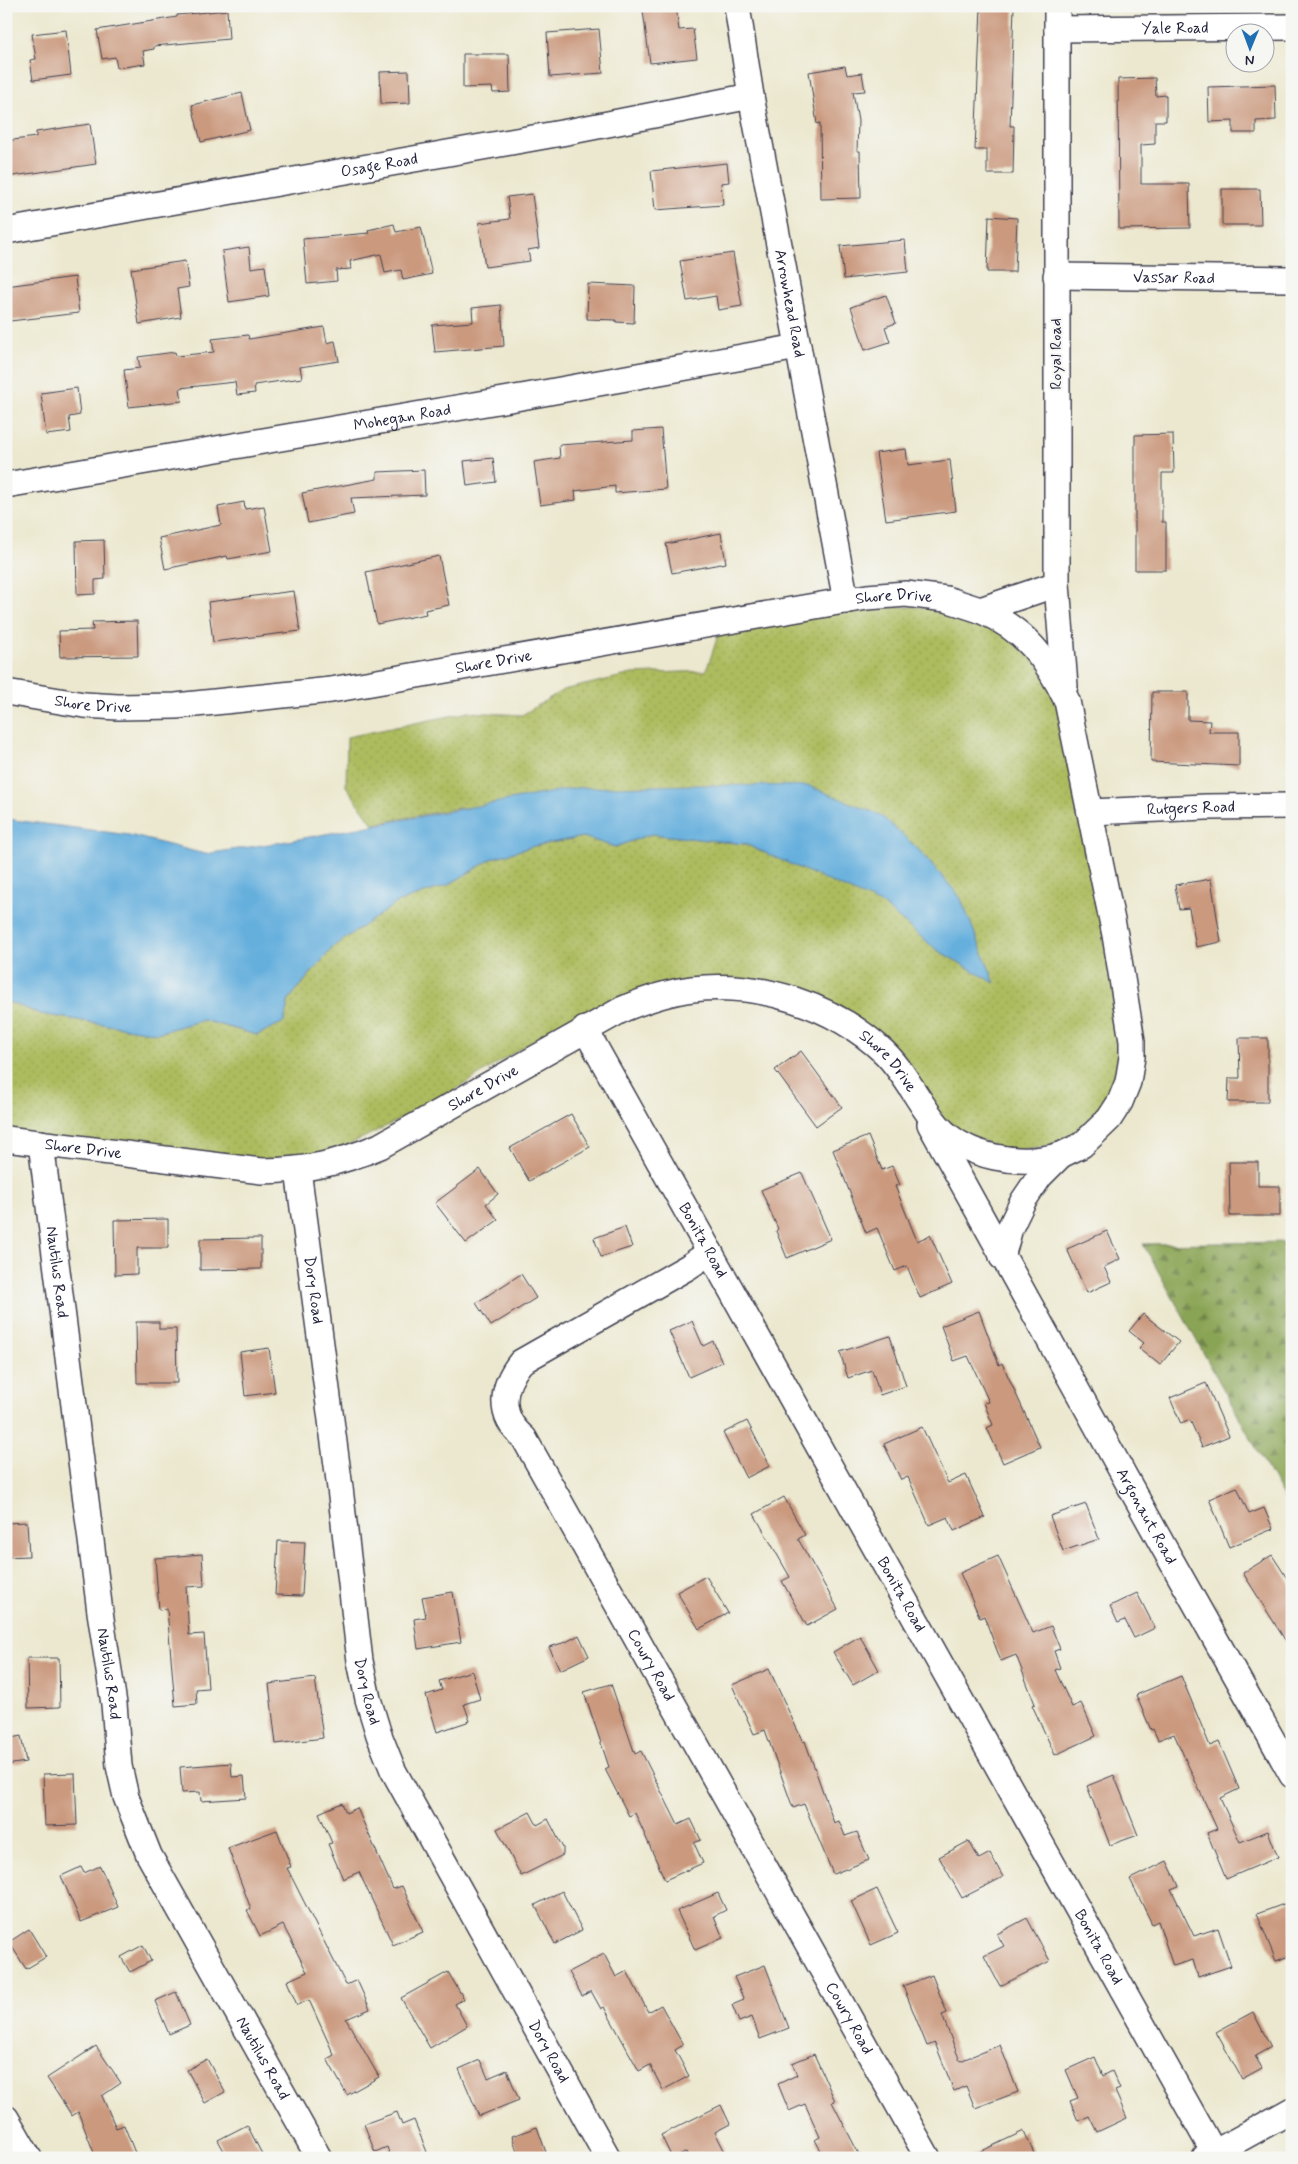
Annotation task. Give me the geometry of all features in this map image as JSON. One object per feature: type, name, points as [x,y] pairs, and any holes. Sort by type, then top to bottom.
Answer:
[{"type":"street","name":"Arrowhead Road","points":[[737,6],[751,96],[846,600]]},
{"type":"street","name":"Yale Road","points":[[1057,17],[1292,27]]},
{"type":"street","name":"Royal Road","points":[[1057,17],[1057,584],[1060,640],[1067,700]]},
{"type":"street","name":"Osage Road","points":[[6,231],[567,132],[751,96]]},
{"type":"street","name":"Vassar Road","points":[[1056,276],[1292,279]]},
{"type":"street","name":"Mohegan Road","points":[[6,485],[527,396],[798,347]]},
{"type":"street","points":[[980,610],[1057,584]]},
{"type":"street","name":"Shore Drive","points":[[6,692],[84,705],[118,707],[176,706],[321,691],[867,597],[906,594],[946,599],[980,610],[1018,632],[1038,651],[1054,674],[1067,700],[1115,935],[1132,1041],[1132,1057],[1128,1082],[1120,1102],[1109,1119],[1082,1145],[1061,1155],[1034,1160],[1005,1158],[980,1153],[958,1142],[939,1127],[885,1053],[865,1037],[831,1016],[795,999],[769,992],[729,988],[692,989],[665,994],[623,1009],[380,1146],[348,1160],[298,1170],[262,1171],[6,1139]]},
{"type":"street","name":"Rutgers Road","points":[[1090,812],[1206,807],[1292,806]]},
{"type":"street","name":"Bonita Road","points":[[585,1029],[1212,2156]]},
{"type":"street","name":"Shore Drive","points":[[916,1097],[1002,1257]]},
{"type":"street","name":"Nautilus Road","points":[[42,1143],[100,1612],[114,1704],[119,1766],[126,1797],[149,1855],[319,2158]]},
{"type":"street","name":"Shore Drive","points":[[1002,1257],[1010,1228],[1023,1201],[1040,1176],[1061,1155]]},
{"type":"street","name":"Dory Road","points":[[298,1170],[340,1488],[360,1661],[376,1726],[393,1770],[608,2158]]},
{"type":"street","name":"Cowry Road","points":[[710,1252],[688,1268],[521,1362],[511,1375],[505,1389],[505,1405],[509,1420],[524,1438],[928,2158]]},
{"type":"street","name":"Argonaut Road","points":[[1002,1257],[1292,1775]]},
{"type":"street","points":[[1212,2156],[1292,2110]]},
{"type":"street","points":[[6,2118],[29,2158]]},
{"type":"green space","points":[[802,605],[974,608],[1055,667],[1132,1070],[1085,1140],[1008,1152],[948,1125],[904,1069],[749,982],[564,1021],[441,1099],[306,1166],[6,1139],[6,1001],[41,1014],[157,1033],[203,1020],[257,1035],[283,1022],[289,999],[334,946],[398,902],[448,885],[493,858],[534,846],[583,837],[615,847],[651,834],[745,844],[884,905],[937,950],[994,982],[960,897],[916,847],[880,815],[458,808],[373,824],[346,786],[347,737],[469,712],[522,715],[563,690],[632,674],[706,671],[723,621]]},
{"type":"green space","points":[[1292,1242],[1292,1513],[1143,1244]]},
{"type":"water","points":[[692,785],[809,786],[880,815],[916,847],[960,897],[995,983],[937,950],[883,905],[745,844],[651,834],[615,847],[583,837],[534,846],[493,858],[448,885],[398,902],[334,946],[289,999],[284,1022],[257,1035],[203,1020],[157,1033],[41,1014],[6,1001],[6,819],[129,835],[205,854],[282,842],[575,788]]},
{"type":"building","points":[[981,6],[1014,6],[1010,126],[1014,126],[1013,174],[987,174],[987,150],[975,150]]},
{"type":"building","points":[[676,7],[679,30],[693,29],[697,58],[650,63],[643,11]]},
{"type":"building","points":[[227,10],[229,39],[154,46],[154,49],[143,51],[145,64],[117,68],[115,57],[102,59],[97,30],[177,17],[177,15]]},
{"type":"building","points":[[599,29],[603,73],[550,77],[547,33]]},
{"type":"building","points":[[66,30],[71,75],[33,80],[30,60],[36,59],[32,34]]},
{"type":"building","points":[[463,54],[509,54],[510,92],[493,93],[492,87],[463,88]]},
{"type":"building","points":[[845,66],[847,75],[862,73],[865,91],[853,92],[858,121],[857,151],[860,151],[861,198],[821,199],[820,123],[817,124],[809,72]]},
{"type":"building","points":[[409,71],[410,103],[381,104],[380,72]]},
{"type":"building","points":[[1155,78],[1156,96],[1166,95],[1166,121],[1155,121],[1155,144],[1141,145],[1141,184],[1189,184],[1190,228],[1119,229],[1118,79]]},
{"type":"building","points":[[1275,85],[1276,120],[1256,121],[1256,133],[1233,133],[1233,121],[1209,122],[1208,87]]},
{"type":"building","points":[[242,93],[250,130],[201,142],[192,105]]},
{"type":"building","points":[[90,124],[96,164],[6,177],[6,141],[36,137],[36,132]]},
{"type":"building","points":[[727,163],[729,182],[721,183],[723,205],[655,210],[651,171]]},
{"type":"building","points":[[1222,189],[1260,189],[1261,225],[1222,225]]},
{"type":"building","points":[[532,194],[539,248],[528,250],[530,261],[485,267],[479,223],[510,219],[507,197]]},
{"type":"building","points":[[989,216],[1017,218],[1015,272],[987,272]]},
{"type":"building","points":[[394,224],[396,232],[421,227],[432,274],[403,280],[401,270],[385,273],[381,254],[350,261],[351,269],[336,270],[337,281],[307,284],[303,239],[369,233],[368,230]]},
{"type":"building","points":[[905,240],[908,272],[844,279],[840,246]]},
{"type":"building","points":[[249,247],[251,268],[265,266],[269,296],[229,302],[222,251]]},
{"type":"building","points":[[733,253],[742,306],[718,310],[716,296],[687,301],[680,261]]},
{"type":"building","points":[[185,261],[189,287],[177,289],[181,317],[139,324],[131,269]]},
{"type":"building","points":[[75,277],[79,313],[10,321],[6,286]]},
{"type":"building","points":[[588,284],[635,286],[634,323],[587,319]]},
{"type":"building","points":[[886,295],[896,323],[885,327],[890,342],[865,350],[851,307]]},
{"type":"building","points":[[501,305],[504,346],[435,352],[432,325],[473,322],[472,308]]},
{"type":"building","points":[[324,327],[327,343],[335,341],[339,361],[300,367],[302,378],[254,385],[255,393],[237,395],[235,382],[180,388],[182,401],[129,407],[124,370],[140,368],[138,357],[175,352],[176,356],[214,352],[212,339],[248,335],[249,339]]},
{"type":"building","points":[[77,388],[80,415],[69,417],[71,432],[46,435],[41,393]]},
{"type":"building","points":[[661,429],[666,489],[615,493],[615,486],[575,491],[576,500],[540,505],[534,462],[560,458],[559,445],[633,440],[633,431]]},
{"type":"building","points":[[1173,434],[1174,473],[1162,473],[1162,522],[1166,522],[1166,570],[1135,570],[1135,435]]},
{"type":"building","points":[[906,449],[908,465],[950,460],[956,511],[886,520],[876,453]]},
{"type":"building","points":[[493,458],[496,482],[467,486],[464,461]]},
{"type":"building","points":[[424,470],[425,495],[351,498],[354,514],[308,523],[302,493],[377,479],[377,472]]},
{"type":"building","points":[[244,502],[245,509],[264,506],[272,551],[228,559],[227,556],[165,569],[159,538],[221,525],[218,507]]},
{"type":"building","points":[[721,533],[726,563],[672,573],[666,544]]},
{"type":"building","points":[[104,540],[105,579],[95,580],[95,594],[77,595],[76,541]]},
{"type":"building","points":[[439,556],[449,605],[425,610],[426,614],[377,624],[366,572]]},
{"type":"building","points":[[294,591],[300,631],[213,642],[208,602]]},
{"type":"building","points":[[137,621],[138,656],[60,657],[59,631],[93,630],[92,622]]},
{"type":"building","points":[[1152,692],[1188,692],[1188,720],[1210,721],[1209,732],[1239,732],[1239,766],[1151,762]]},
{"type":"building","points":[[1211,879],[1221,942],[1196,947],[1189,908],[1179,909],[1175,885]]},
{"type":"building","points":[[1239,1038],[1268,1038],[1268,1102],[1228,1102],[1229,1078],[1240,1078]]},
{"type":"building","points":[[801,1051],[842,1107],[816,1126],[775,1070]]},
{"type":"building","points":[[571,1114],[590,1147],[529,1181],[510,1148]]},
{"type":"building","points":[[868,1136],[882,1170],[892,1166],[900,1185],[895,1186],[917,1241],[930,1235],[952,1284],[920,1298],[907,1266],[895,1271],[877,1228],[866,1233],[833,1150]]},
{"type":"building","points":[[1229,1162],[1258,1162],[1258,1186],[1280,1186],[1280,1216],[1230,1216]]},
{"type":"building","points":[[480,1169],[498,1194],[486,1204],[498,1220],[466,1243],[435,1203]]},
{"type":"building","points":[[802,1173],[831,1239],[787,1258],[776,1231],[778,1229],[761,1190]]},
{"type":"building","points":[[168,1219],[168,1248],[137,1248],[137,1274],[115,1275],[114,1220]]},
{"type":"building","points":[[625,1227],[632,1247],[601,1257],[594,1238]]},
{"type":"building","points":[[1107,1231],[1120,1259],[1104,1267],[1111,1282],[1087,1293],[1067,1249]]},
{"type":"building","points":[[261,1238],[261,1269],[200,1270],[200,1239]]},
{"type":"building","points":[[521,1274],[536,1298],[491,1326],[476,1303]]},
{"type":"building","points":[[979,1311],[999,1365],[1002,1363],[1040,1447],[1003,1463],[987,1428],[993,1425],[984,1403],[989,1402],[968,1356],[954,1361],[941,1326]]},
{"type":"building","points":[[1143,1314],[1179,1342],[1160,1365],[1139,1348],[1144,1343],[1129,1331]]},
{"type":"building","points":[[692,1321],[703,1346],[713,1341],[722,1362],[689,1377],[669,1331]]},
{"type":"building","points":[[136,1322],[159,1322],[159,1329],[176,1329],[177,1383],[137,1383]]},
{"type":"building","points":[[890,1336],[906,1386],[880,1395],[872,1370],[848,1378],[840,1352]]},
{"type":"building","points":[[269,1348],[275,1392],[245,1396],[240,1352]]},
{"type":"building","points":[[1206,1383],[1229,1436],[1202,1447],[1190,1420],[1181,1424],[1170,1398]]},
{"type":"building","points":[[747,1421],[770,1466],[746,1478],[723,1433]]},
{"type":"building","points":[[922,1427],[948,1483],[966,1475],[985,1517],[954,1531],[948,1517],[929,1525],[908,1477],[901,1480],[884,1444]]},
{"type":"building","points":[[1237,1487],[1249,1514],[1264,1508],[1273,1529],[1229,1547],[1209,1499]]},
{"type":"building","points":[[784,1497],[805,1535],[798,1539],[838,1609],[807,1626],[782,1581],[790,1577],[754,1514]]},
{"type":"building","points":[[1086,1504],[1099,1539],[1063,1551],[1050,1516]]},
{"type":"building","points":[[27,1522],[29,1556],[6,1557],[6,1523]]},
{"type":"building","points":[[278,1541],[305,1542],[302,1596],[275,1595]]},
{"type":"building","points":[[202,1554],[204,1586],[186,1587],[189,1635],[204,1634],[208,1688],[196,1689],[197,1704],[175,1706],[167,1609],[159,1610],[155,1558]]},
{"type":"building","points":[[1272,1555],[1292,1586],[1292,1651],[1243,1573]]},
{"type":"building","points":[[998,1556],[1033,1633],[1051,1626],[1060,1649],[1054,1651],[1060,1668],[1055,1670],[1072,1707],[1081,1703],[1096,1736],[1055,1755],[1032,1705],[1035,1704],[1016,1655],[1001,1661],[984,1616],[980,1618],[960,1573]]},
{"type":"building","points":[[706,1576],[728,1613],[699,1629],[677,1592]]},
{"type":"building","points":[[453,1592],[461,1642],[418,1649],[414,1619],[426,1617],[422,1597]]},
{"type":"building","points":[[1137,1593],[1155,1628],[1134,1638],[1125,1620],[1118,1623],[1110,1606]]},
{"type":"building","points":[[579,1635],[589,1656],[560,1670],[549,1647],[566,1642]]},
{"type":"building","points":[[860,1636],[879,1670],[853,1685],[833,1652]]},
{"type":"building","points":[[27,1658],[59,1658],[60,1707],[28,1708]]},
{"type":"building","points":[[769,1669],[803,1742],[805,1741],[834,1823],[839,1821],[845,1836],[857,1832],[869,1860],[833,1874],[804,1804],[793,1808],[765,1730],[754,1734],[732,1685]]},
{"type":"building","points":[[472,1671],[480,1699],[464,1704],[470,1721],[437,1732],[426,1695],[442,1690],[439,1681]]},
{"type":"building","points":[[1181,1676],[1210,1746],[1219,1742],[1239,1789],[1220,1798],[1240,1842],[1268,1831],[1278,1857],[1226,1879],[1207,1833],[1217,1829],[1174,1734],[1158,1740],[1153,1729],[1151,1730],[1136,1695]]},
{"type":"building","points":[[315,1678],[323,1738],[276,1744],[269,1684]]},
{"type":"building","points":[[611,1684],[635,1754],[641,1751],[678,1825],[691,1819],[701,1840],[694,1843],[703,1863],[665,1880],[635,1813],[629,1816],[605,1769],[609,1767],[584,1692]]},
{"type":"building","points":[[21,1736],[26,1762],[6,1765],[6,1739]]},
{"type":"building","points":[[231,1763],[232,1777],[244,1776],[246,1798],[201,1801],[200,1792],[182,1793],[180,1767]]},
{"type":"building","points":[[75,1773],[77,1825],[45,1826],[43,1774]]},
{"type":"building","points":[[1114,1775],[1138,1835],[1110,1845],[1087,1786]]},
{"type":"building","points":[[342,1803],[346,1813],[357,1808],[393,1889],[402,1886],[423,1932],[393,1945],[359,1872],[343,1879],[328,1844],[332,1843],[319,1813]]},
{"type":"building","points":[[530,1812],[537,1825],[548,1819],[563,1848],[563,1855],[521,1876],[497,1829]]},
{"type":"building","points":[[277,1830],[291,1867],[287,1868],[346,1985],[357,1980],[370,2009],[346,2019],[379,2077],[347,2095],[327,2059],[334,2055],[309,2000],[297,2005],[287,1981],[307,1972],[283,1925],[260,1936],[247,1910],[251,1909],[228,1848]]},
{"type":"building","points":[[969,1841],[979,1859],[990,1853],[1003,1877],[962,1898],[939,1857]]},
{"type":"building","points":[[1167,1861],[1179,1886],[1171,1889],[1194,1936],[1218,1928],[1231,1966],[1198,1977],[1193,1960],[1173,1966],[1158,1921],[1152,1924],[1130,1879]]},
{"type":"building","points":[[100,1866],[118,1907],[81,1922],[61,1876],[81,1867],[84,1873]]},
{"type":"building","points":[[877,1889],[898,1933],[871,1945],[851,1901]]},
{"type":"building","points":[[562,1891],[582,1930],[555,1944],[535,1905]]},
{"type":"building","points":[[718,1893],[726,1910],[714,1916],[723,1938],[695,1950],[677,1911]]},
{"type":"building","points":[[1292,1901],[1292,1955],[1276,1961],[1257,1914]]},
{"type":"building","points":[[1027,1918],[1050,1961],[1000,1986],[984,1956],[1004,1946],[997,1934]]},
{"type":"building","points":[[29,1929],[46,1957],[26,1969],[9,1942]]},
{"type":"building","points":[[143,1945],[151,1961],[130,1972],[121,1957]]},
{"type":"building","points":[[604,1954],[616,1977],[627,1971],[648,2012],[661,2005],[683,2045],[675,2050],[689,2076],[663,2090],[650,2065],[639,2071],[604,2007],[601,2009],[591,1991],[582,1996],[569,1972]]},
{"type":"building","points":[[765,1965],[789,2028],[760,2039],[752,2017],[739,2022],[732,2005],[744,2000],[734,1977]]},
{"type":"building","points":[[448,1972],[464,1999],[455,2004],[467,2026],[430,2048],[401,1998]]},
{"type":"building","points":[[932,1975],[947,2013],[942,2015],[960,2061],[1000,2045],[1018,2092],[975,2108],[966,2086],[954,2091],[935,2043],[927,2046],[903,1986]]},
{"type":"building","points":[[176,1992],[190,2025],[169,2034],[155,2001]]},
{"type":"building","points":[[1253,2012],[1271,2047],[1255,2056],[1262,2068],[1242,2079],[1216,2032]]},
{"type":"building","points":[[96,2046],[121,2083],[102,2096],[116,2128],[124,2125],[137,2158],[96,2158],[78,2112],[72,2116],[47,2078]]},
{"type":"building","points":[[814,2054],[835,2101],[832,2102],[861,2158],[825,2158],[815,2140],[820,2137],[805,2104],[789,2111],[778,2084],[797,2075],[792,2063]]},
{"type":"building","points":[[1095,2057],[1103,2076],[1112,2071],[1120,2089],[1115,2091],[1127,2118],[1097,2132],[1089,2116],[1078,2121],[1070,2101],[1078,2098],[1066,2070]]},
{"type":"building","points":[[207,2059],[225,2092],[205,2103],[187,2070]]},
{"type":"building","points":[[480,2060],[488,2078],[507,2070],[519,2100],[479,2116],[459,2069]]},
{"type":"building","points":[[721,2105],[730,2124],[715,2132],[728,2158],[689,2158],[686,2152],[672,2158],[661,2135]]},
{"type":"building","points":[[397,2112],[402,2125],[414,2120],[427,2152],[412,2158],[391,2158],[387,2147],[375,2152],[364,2124]]},
{"type":"building","points":[[247,2125],[264,2158],[228,2158],[218,2140]]},
{"type":"building","points":[[537,2127],[548,2158],[519,2158],[512,2136]]},
{"type":"building","points":[[1024,2131],[1036,2158],[967,2158]]}]
